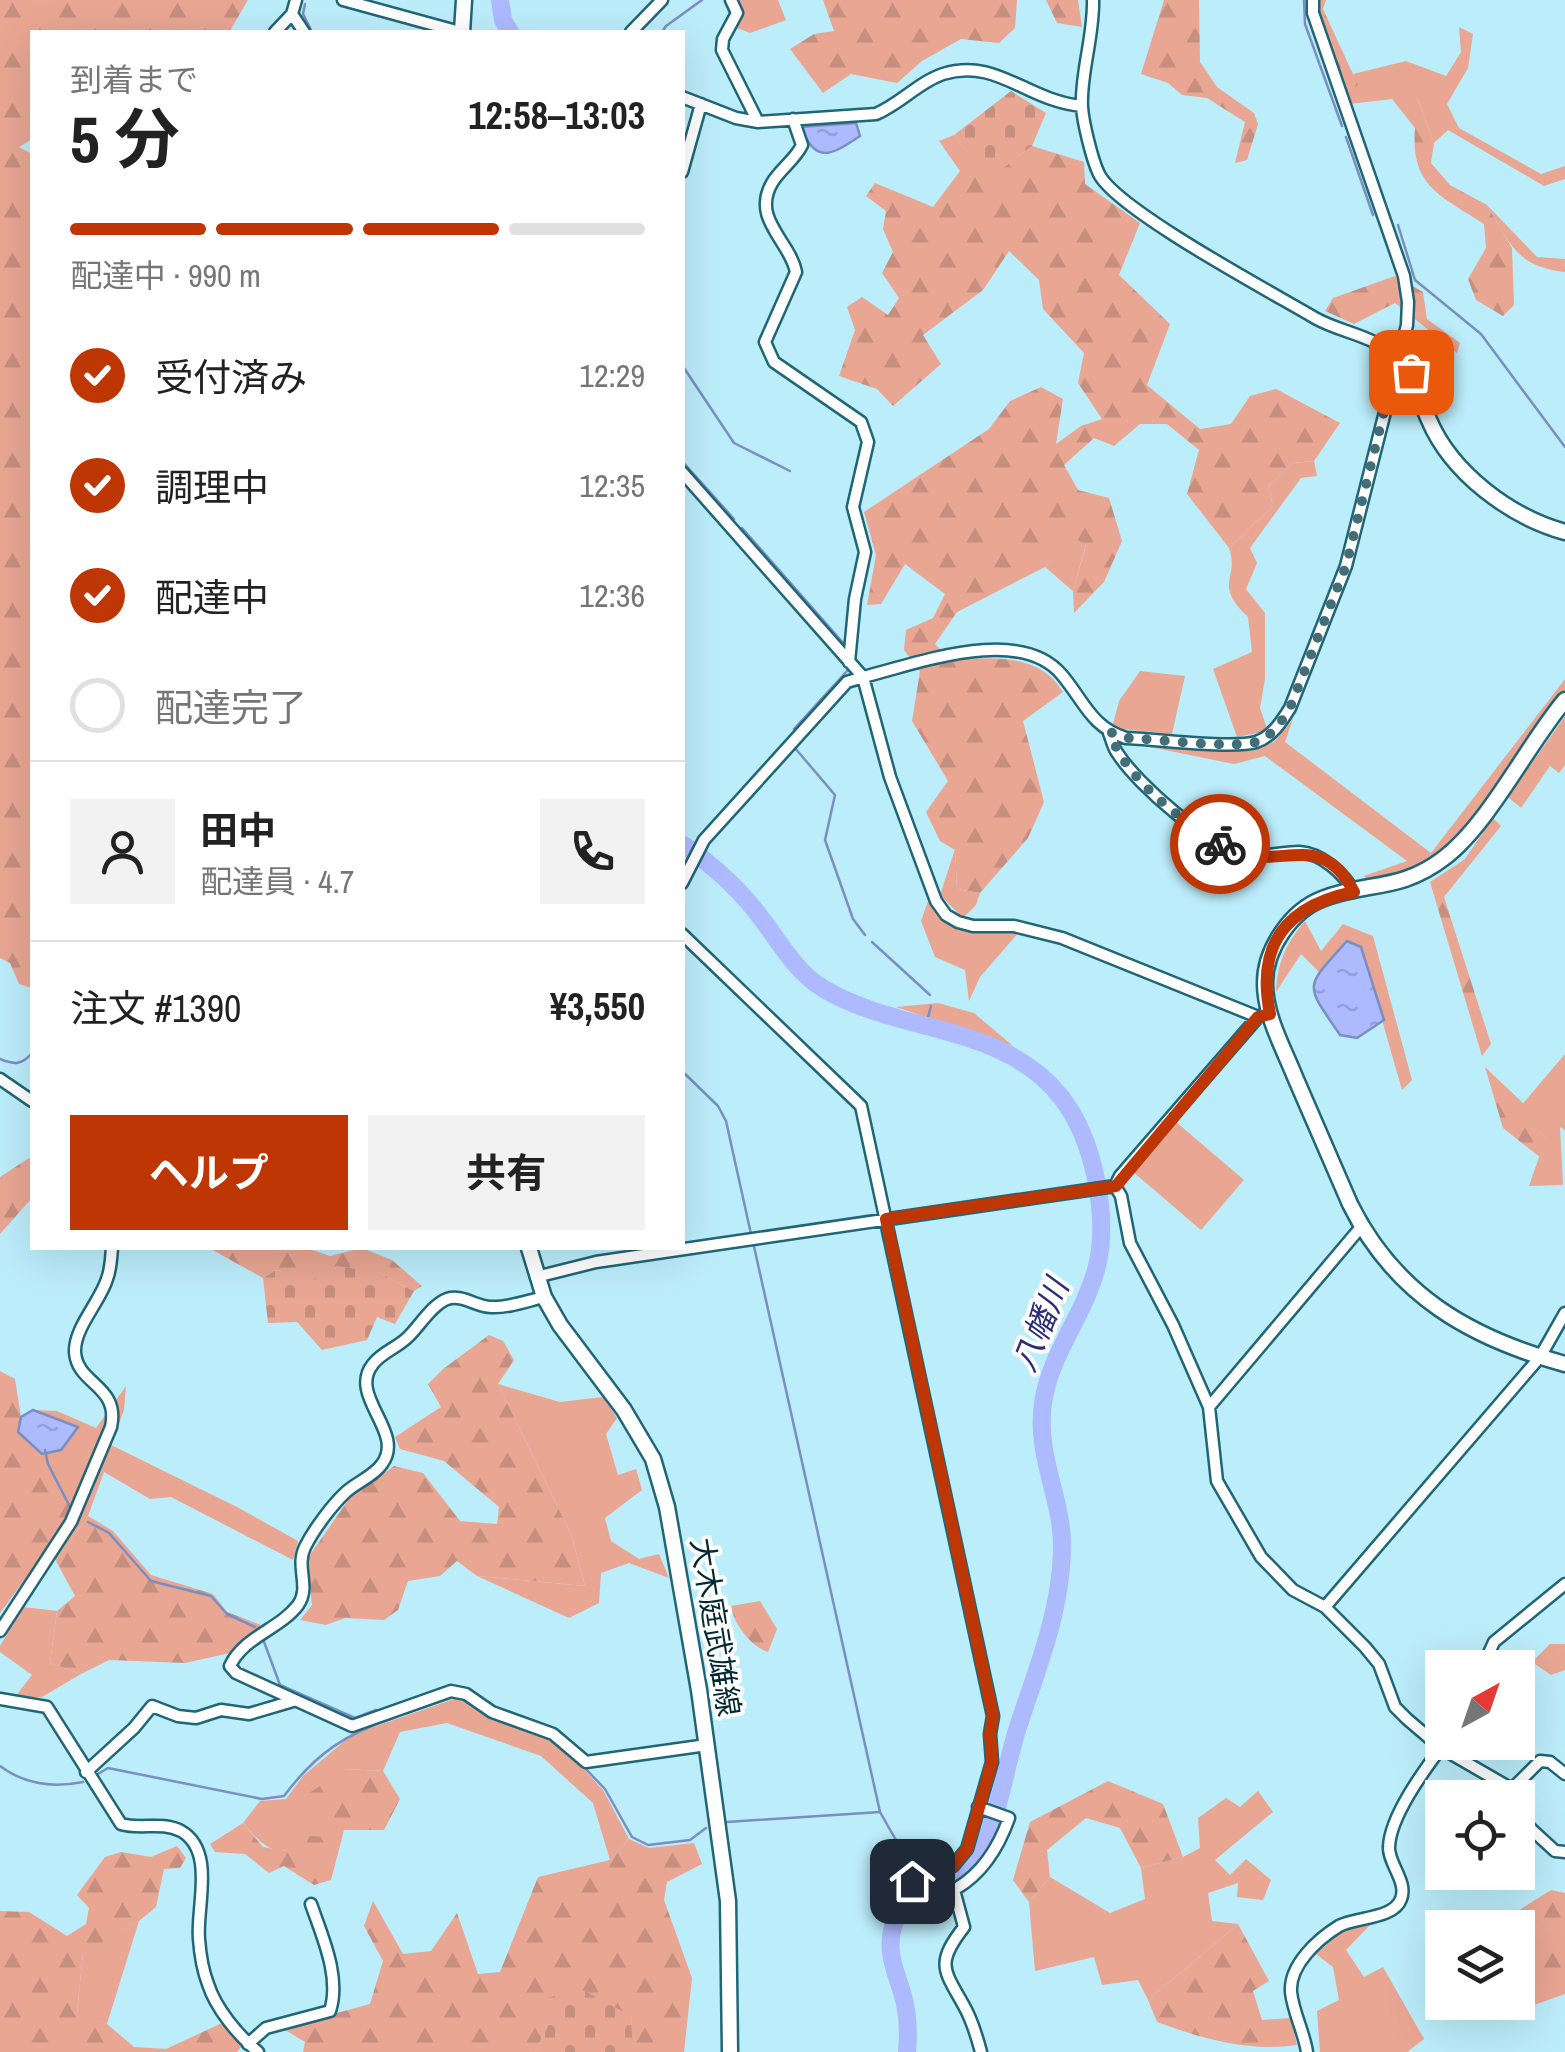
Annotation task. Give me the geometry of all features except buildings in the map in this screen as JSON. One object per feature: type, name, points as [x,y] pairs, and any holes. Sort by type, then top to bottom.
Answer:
[{"type":"street","points":[[277,30],[292,14],[296,0]]},
{"type":"street","points":[[343,0],[454,30]]},
{"type":"street","points":[[461,30],[464,0]]},
{"type":"street","points":[[633,30],[662,0]]},
{"type":"street","points":[[732,0],[737,13],[723,39],[722,50],[758,122]]},
{"type":"street","points":[[1093,0],[1094,22],[1082,106],[1098,173],[1106,185],[1176,236],[1328,325],[1382,346],[1418,384],[1438,439],[1468,474],[1516,513],[1565,532]]},
{"type":"street","points":[[685,877],[704,840],[847,682],[863,677],[980,649],[1005,650],[1043,660],[1060,672],[1094,722],[1126,738],[1242,743],[1267,736],[1280,724],[1290,708],[1346,566],[1407,325],[1404,276],[1313,13],[1313,0]]},
{"type":"street","points":[[292,14],[303,30]]},
{"type":"street","points":[[685,98],[736,118],[758,122],[876,114],[893,107],[937,76],[968,67],[988,71],[1064,104],[1082,106]]},
{"type":"street","points":[[685,161],[701,104]]},
{"type":"street","points":[[793,119],[802,145],[769,188],[766,202],[773,233],[794,260],[796,272],[765,342],[774,362],[861,422],[867,432],[868,442],[853,496],[865,552],[855,598],[849,662]]},
{"type":"street","points":[[685,475],[863,677],[890,777],[936,902],[946,914],[973,926],[1014,926],[1062,938],[1264,1015]]},
{"type":"street","points":[[1565,700],[1470,832],[1448,856],[1408,879],[1323,898],[1284,928],[1266,968],[1264,1015],[1361,1227],[1384,1259],[1442,1313],[1481,1336],[1565,1364]]},
{"type":"street","points":[[1110,732],[1116,752],[1137,778],[1196,829],[1243,854],[1312,855],[1335,868],[1354,892]]},
{"type":"street","points":[[685,937],[860,1106],[993,1716],[992,1762],[967,1849],[953,1866],[912,1881]]},
{"type":"street","points":[[685,1249],[1112,1186],[1264,1015]]},
{"type":"street","points":[[0,1079],[30,1100]]},
{"type":"street","points":[[1112,1186],[1121,1196],[1130,1244],[1174,1324],[1209,1406],[1216,1481],[1261,1557],[1292,1590],[1326,1606],[1379,1664],[1394,1707],[1425,1732]]},
{"type":"street","points":[[1209,1406],[1361,1227]]},
{"type":"street","points":[[0,1631],[71,1522],[111,1427],[114,1414],[110,1400],[78,1364],[74,1349],[107,1282],[112,1250]]},
{"type":"street","name":"大木庭武雄線","points":[[529,1250],[536,1278],[560,1325],[624,1410],[653,1460],[667,1506],[728,1902],[730,2052]]},
{"type":"street","points":[[536,1278],[596,1262],[677,1250]]},
{"type":"street","points":[[544,1297],[498,1307],[452,1298],[441,1302],[404,1342],[372,1365],[366,1378],[368,1394],[387,1439],[388,1453],[382,1466],[344,1494],[305,1546],[299,1563],[305,1589],[302,1600],[234,1658],[230,1666],[236,1673],[352,1726],[451,1691],[466,1694],[492,1712],[553,1734],[586,1762],[707,1746]]},
{"type":"street","points":[[1326,1606],[1540,1357],[1565,1313]]},
{"type":"street","points":[[1490,1650],[1494,1642],[1565,1584]]},
{"type":"street","points":[[0,1699],[46,1708],[121,1824],[166,1825],[184,1832],[195,1844],[201,1861],[199,1939],[207,1983],[216,2002],[253,2049],[266,2028],[330,2011],[334,1998],[327,1950],[311,1904]]},
{"type":"street","points":[[86,1772],[152,1706],[196,1718],[221,1710],[249,1714],[294,1701]]},
{"type":"street","points":[[1307,2052],[1290,1989],[1294,1972],[1308,1952],[1340,1926],[1395,1908],[1401,1900],[1403,1890],[1388,1850],[1391,1836],[1431,1760]]},
{"type":"street","points":[[1464,1760],[1493,1780]]},
{"type":"street","points":[[1523,1780],[1540,1760],[1550,1762],[1565,1774]]},
{"type":"street","points":[[914,1910],[926,1898],[954,1890],[973,1877],[999,1847],[1010,1818],[978,1808]]},
{"type":"street","points":[[1535,1833],[1555,1851],[1565,1852]]},
{"type":"street","points":[[954,1890],[964,1927],[949,1946],[945,1969],[981,2052]]},
{"type":"green space","points":[[0,0],[248,0],[232,30],[30,30],[30,140],[19,147],[30,153],[30,987],[19,984],[10,963],[0,958]]},
{"type":"green space","points":[[739,0],[778,0],[786,20],[750,33],[737,28],[744,14]]},
{"type":"green space","points":[[823,0],[1017,0],[1015,28],[999,43],[961,39],[922,61],[897,83],[851,74],[823,93],[790,49],[814,34],[834,31]]},
{"type":"green space","points":[[1046,0],[1078,0],[1082,27],[1057,23]]},
{"type":"green space","points":[[1164,0],[1199,0],[1200,62],[1217,87],[1254,113],[1258,124],[1247,160],[1235,163],[1245,122],[1207,98],[1182,95],[1168,83],[1141,74]]},
{"type":"green space","points":[[1317,0],[1326,0],[1323,9],[1358,85],[1344,93],[1316,15]]},
{"type":"green space","points":[[1459,27],[1473,34],[1468,68],[1447,104],[1459,128],[1541,174],[1565,166],[1565,179],[1544,186],[1448,130],[1434,143],[1418,100],[1404,93],[1392,99],[1350,104],[1344,93],[1357,85],[1353,74],[1406,61],[1446,76],[1461,52]]},
{"type":"green space","points":[[1011,91],[1046,113],[1032,146],[989,179],[954,135]]},
{"type":"green space","points":[[1404,92],[1418,100],[1434,143],[1431,163],[1450,185],[1487,205],[1512,248],[1514,305],[1503,316],[1476,300],[1468,279],[1486,248],[1484,224],[1442,197],[1423,177],[1415,148],[1415,128],[1392,99]]},
{"type":"green space","points":[[954,135],[989,178],[1032,146],[1084,162],[1085,184],[1140,223],[1119,275],[1170,324],[1147,385],[1200,429],[1231,424],[1250,396],[1276,389],[1340,423],[1314,461],[1293,463],[1268,486],[1273,506],[1229,548],[1187,494],[1199,450],[1167,424],[1140,424],[1114,446],[1094,438],[1064,465],[1078,490],[1109,498],[1122,541],[1104,582],[1074,613],[1073,591],[1086,545],[1071,536],[1045,567],[957,612],[935,644],[951,660],[983,658],[1028,664],[1042,670],[1063,692],[1023,721],[1044,802],[1028,838],[980,893],[957,889],[955,850],[940,841],[926,812],[948,781],[912,721],[920,671],[904,650],[906,630],[933,618],[945,594],[905,564],[881,604],[867,605],[876,555],[864,512],[989,429],[1010,401],[1041,387],[1063,399],[1056,444],[1081,426],[1102,419],[1078,383],[1084,353],[1043,309],[1039,280],[1009,251],[983,290],[923,335],[941,364],[893,406],[877,389],[839,376],[855,330],[847,307],[862,297],[888,315],[899,298],[882,273],[893,252],[883,229],[886,211],[866,196],[875,183],[933,207],[960,171],[939,141]]},
{"type":"green space","points":[[1487,205],[1537,257],[1565,259],[1565,272],[1525,259],[1509,242]]},
{"type":"green space","points":[[1395,276],[1423,292],[1427,319],[1460,343],[1457,353],[1395,303],[1354,324],[1325,311],[1333,298]]},
{"type":"green space","points":[[1314,461],[1317,476],[1301,478],[1250,548],[1257,563],[1246,589],[1265,613],[1265,679],[1260,708],[1268,731],[1237,737],[1213,669],[1252,652],[1248,617],[1229,588],[1229,548],[1273,506],[1268,486],[1293,463]]},
{"type":"green space","points":[[1071,535],[1086,544],[1073,591],[1045,567]]},
{"type":"green space","points":[[1140,671],[1185,676],[1172,734],[1112,728],[1119,701]]},
{"type":"green space","points":[[1565,679],[1565,690],[1457,837],[1425,865],[1371,884],[1364,876],[1407,861],[1265,756],[1234,764],[1145,746],[1252,751],[1274,742],[1293,719],[1285,742],[1431,853]]},
{"type":"green space","points":[[1565,716],[1565,765],[1559,773],[1550,766],[1521,808],[1508,797]]},
{"type":"green space","points":[[1493,818],[1501,826],[1444,897],[1491,1044],[1482,1056],[1430,882],[1465,859]]},
{"type":"green space","points":[[955,849],[957,889],[980,893],[976,905],[963,918],[940,895]]},
{"type":"green space","points":[[928,901],[944,922],[974,931],[1019,932],[980,977],[969,1001],[965,970],[935,957],[921,921]]},
{"type":"green space","points":[[1305,921],[1321,951],[1343,924],[1373,936],[1412,1080],[1402,1090],[1361,947],[1346,942],[1319,972],[1301,954],[1276,992],[1284,954]]},
{"type":"green space","points":[[938,1003],[974,1013],[1013,1046],[896,1007]]},
{"type":"green space","points":[[1565,1054],[1565,1130],[1560,1127],[1563,1185],[1529,1186],[1546,1137],[1514,1114]]},
{"type":"green space","points":[[1485,1067],[1524,1104],[1515,1114],[1546,1137],[1541,1158],[1503,1128]]},
{"type":"green space","points":[[1175,1121],[1244,1180],[1201,1230],[1132,1171]]},
{"type":"green space","points":[[30,1158],[30,1200],[0,1234],[0,1177]]},
{"type":"green space","points":[[213,1250],[313,1250],[330,1256],[367,1250],[392,1260],[422,1286],[414,1291],[377,1272],[310,1283],[276,1270],[263,1278]]},
{"type":"green space","points":[[336,1266],[377,1272],[414,1291],[395,1324],[377,1317],[367,1340],[322,1350],[297,1322],[268,1323],[263,1278],[276,1270],[310,1282]]},
{"type":"green space","points":[[489,1335],[503,1341],[514,1360],[498,1384],[571,1534],[585,1586],[477,1576],[457,1561],[440,1576],[408,1581],[398,1610],[384,1620],[345,1618],[326,1625],[300,1620],[312,1605],[307,1559],[349,1499],[394,1466],[423,1473],[460,1521],[497,1524],[499,1507],[444,1461],[400,1449],[395,1437],[441,1407],[428,1384]]},
{"type":"green space","points":[[0,1371],[15,1379],[21,1417],[18,1432],[42,1454],[45,1465],[79,1494],[51,1544],[0,1613]]},
{"type":"green space","points":[[498,1384],[560,1402],[603,1397],[617,1418],[606,1434],[618,1475],[636,1469],[642,1490],[605,1518],[611,1541],[639,1559],[659,1554],[669,1578],[629,1563],[601,1573],[599,1603],[569,1618],[477,1576],[585,1586],[571,1534]]},
{"type":"green space","points":[[126,1386],[124,1410],[111,1445],[298,1541],[293,1560],[171,1497],[150,1499],[104,1472],[88,1516],[56,1561],[42,1454],[61,1450],[77,1427],[33,1410],[57,1411],[96,1428]]},
{"type":"green space","points":[[88,1516],[113,1531],[151,1575],[213,1594],[227,1612],[261,1625],[230,1653],[185,1663],[109,1660],[81,1674],[50,1663],[57,1611],[75,1596],[56,1561]]},
{"type":"green space","points":[[760,1601],[777,1629],[768,1652],[744,1634],[731,1606]]},
{"type":"green space","points":[[23,1607],[57,1611],[50,1663],[81,1674],[42,1697],[15,1697],[32,1675],[0,1652]]},
{"type":"green space","points":[[1550,1644],[1565,1644],[1565,1670],[1551,1675],[1535,1664],[1535,1659]]},
{"type":"green space","points":[[457,1698],[490,1719],[547,1739],[568,1752],[603,1790],[629,1839],[610,1860],[593,1803],[541,1756],[447,1723],[400,1732],[383,1771],[344,1769],[327,1837],[281,1851],[264,1844],[243,1823],[260,1801],[286,1799],[303,1776],[353,1734]]},
{"type":"green space","points":[[344,1769],[383,1771],[400,1799],[384,1830],[344,1830],[331,1880],[314,1885],[284,1866],[269,1873],[245,1854],[215,1852],[210,1844],[243,1823],[263,1847],[286,1851],[288,1834],[326,1837],[308,1794]]},
{"type":"green space","points":[[1108,1781],[1163,1804],[1183,1857],[1141,1868],[1120,1828],[1086,1818],[1047,1850],[1050,1877],[1029,1902],[1013,1880],[1030,1822]]},
{"type":"green space","points":[[1258,1791],[1273,1812],[1215,1860],[1230,1875],[1246,1859],[1271,1880],[1263,1900],[1237,1897],[1238,1883],[1208,1893],[1212,1921],[1238,1924],[1148,2000],[1138,1980],[1102,1985],[1094,1957],[1035,1971],[1029,1902],[1050,1877],[1110,1913],[1145,1899],[1141,1868],[1183,1857],[1200,1848],[1198,1818],[1226,1798],[1240,1807]]},
{"type":"green space","points":[[629,1839],[649,1848],[694,1843],[702,1864],[667,1882],[664,1900],[692,1978],[684,2052],[632,2052],[631,2016],[548,2026],[535,2052],[303,2052],[305,2042],[282,2028],[370,2004],[383,1961],[364,1926],[373,1901],[403,1954],[431,1951],[457,1913],[478,1974],[500,1972],[538,1877],[610,1860]]},
{"type":"green space","points":[[177,1846],[186,1858],[180,1868],[164,1869],[156,1907],[83,1953],[77,2013],[107,2024],[134,2047],[166,2049],[222,2023],[242,2046],[237,2052],[0,2052],[0,1911],[29,1912],[67,1936],[86,1924],[89,1908],[77,1895],[105,1857],[121,1852],[151,1857]]},
{"type":"green space","points":[[1551,1890],[1565,1893],[1565,1994],[1535,2005],[1535,1910],[1519,1910]]},
{"type":"green space","points":[[139,1921],[107,2024],[77,2014],[83,1952]]},
{"type":"green space","points":[[1238,1924],[1269,1981],[1253,1991],[1262,2020],[1291,2018],[1297,2045],[1261,2047],[1226,2042],[1157,2022],[1148,2000]]},
{"type":"green space","points":[[1370,1925],[1346,1950],[1364,1977],[1383,1967],[1424,2039],[1407,2052],[1320,2052],[1317,2011],[1339,2000],[1333,1967],[1316,1954],[1342,1931]]},
{"type":"green space","points":[[581,1989],[631,2016],[633,2052],[535,2052],[548,2026],[547,1998]]},
{"type":"water","points":[[856,123],[860,136],[825,153],[812,147],[800,127]]},
{"type":"water","points":[[1347,941],[1361,947],[1384,1020],[1357,1038],[1340,1035],[1320,1005],[1314,986],[1323,968]]},
{"type":"water","points":[[33,1410],[78,1427],[61,1450],[42,1454],[18,1432],[21,1417]]},
{"type":"waterway","name":"八幡川","points":[[500,0],[509,30]]},
{"type":"waterway","points":[[663,30],[702,0]]},
{"type":"waterway","points":[[1304,0],[1305,24],[1342,126]]},
{"type":"waterway","points":[[305,4],[303,14],[311,30]]},
{"type":"waterway","points":[[1346,137],[1373,215]]},
{"type":"waterway","points":[[1398,225],[1415,280],[1481,334],[1565,447]]},
{"type":"waterway","points":[[685,370],[734,443],[790,471]]},
{"type":"waterway","points":[[685,464],[734,519]]},
{"type":"waterway","points":[[742,528],[845,645]]},
{"type":"waterway","points":[[794,729],[847,671]]},
{"type":"waterway","points":[[795,748],[835,795],[825,840],[853,919],[865,935]]},
{"type":"waterway","name":"八幡川","points":[[685,846],[737,889],[798,967],[824,989],[854,1004],[981,1042],[1037,1073],[1073,1114],[1096,1180],[1101,1227],[1096,1270],[1052,1368],[1043,1403],[1043,1442],[1059,1514],[1062,1552],[1052,1619],[984,1844],[960,1872],[910,1900],[893,1927],[891,1952],[906,2007],[907,2052]]},
{"type":"waterway","points":[[872,942],[930,995]]},
{"type":"waterway","points":[[926,1025],[931,1006]]},
{"type":"waterway","points":[[0,1059],[18,1063],[30,1055]]},
{"type":"waterway","points":[[685,1074],[718,1106],[726,1121],[751,1234]]},
{"type":"waterway","points":[[753,1242],[880,1812],[901,1849],[902,1907]]},
{"type":"waterway","points":[[45,1450],[69,1505]]},
{"type":"waterway","points":[[88,1522],[109,1533],[151,1581],[211,1596],[227,1614],[255,1627]]},
{"type":"waterway","points":[[263,1639],[280,1685],[355,1718],[376,1710]]},
{"type":"waterway","points":[[407,1713],[453,1697]]},
{"type":"waterway","points":[[460,1698],[490,1717],[515,1726]]},
{"type":"waterway","points":[[98,1774],[108,1768],[262,1799],[284,1796],[334,1746],[396,1717]]},
{"type":"waterway","points":[[581,1764],[605,1789],[632,1837],[648,1845],[690,1840],[706,1828]]},
{"type":"waterway","points":[[0,1766],[39,1783],[83,1782]]},
{"type":"waterway","points":[[727,1822],[880,1812]]},
{"type":"way so far","points":[[1220,844],[1196,829],[1137,778],[1116,752],[1110,732],[1126,738],[1242,743],[1256,742],[1280,724],[1290,708],[1346,566],[1397,359],[1411,372]]},
{"type":"route","points":[[912,1881],[953,1866],[967,1849],[992,1762],[993,1716],[886,1219],[1116,1186],[1120,1176],[1258,1017],[1270,1014],[1266,968],[1284,928],[1323,898],[1354,892],[1335,868],[1312,855],[1243,854],[1220,844]]}]
